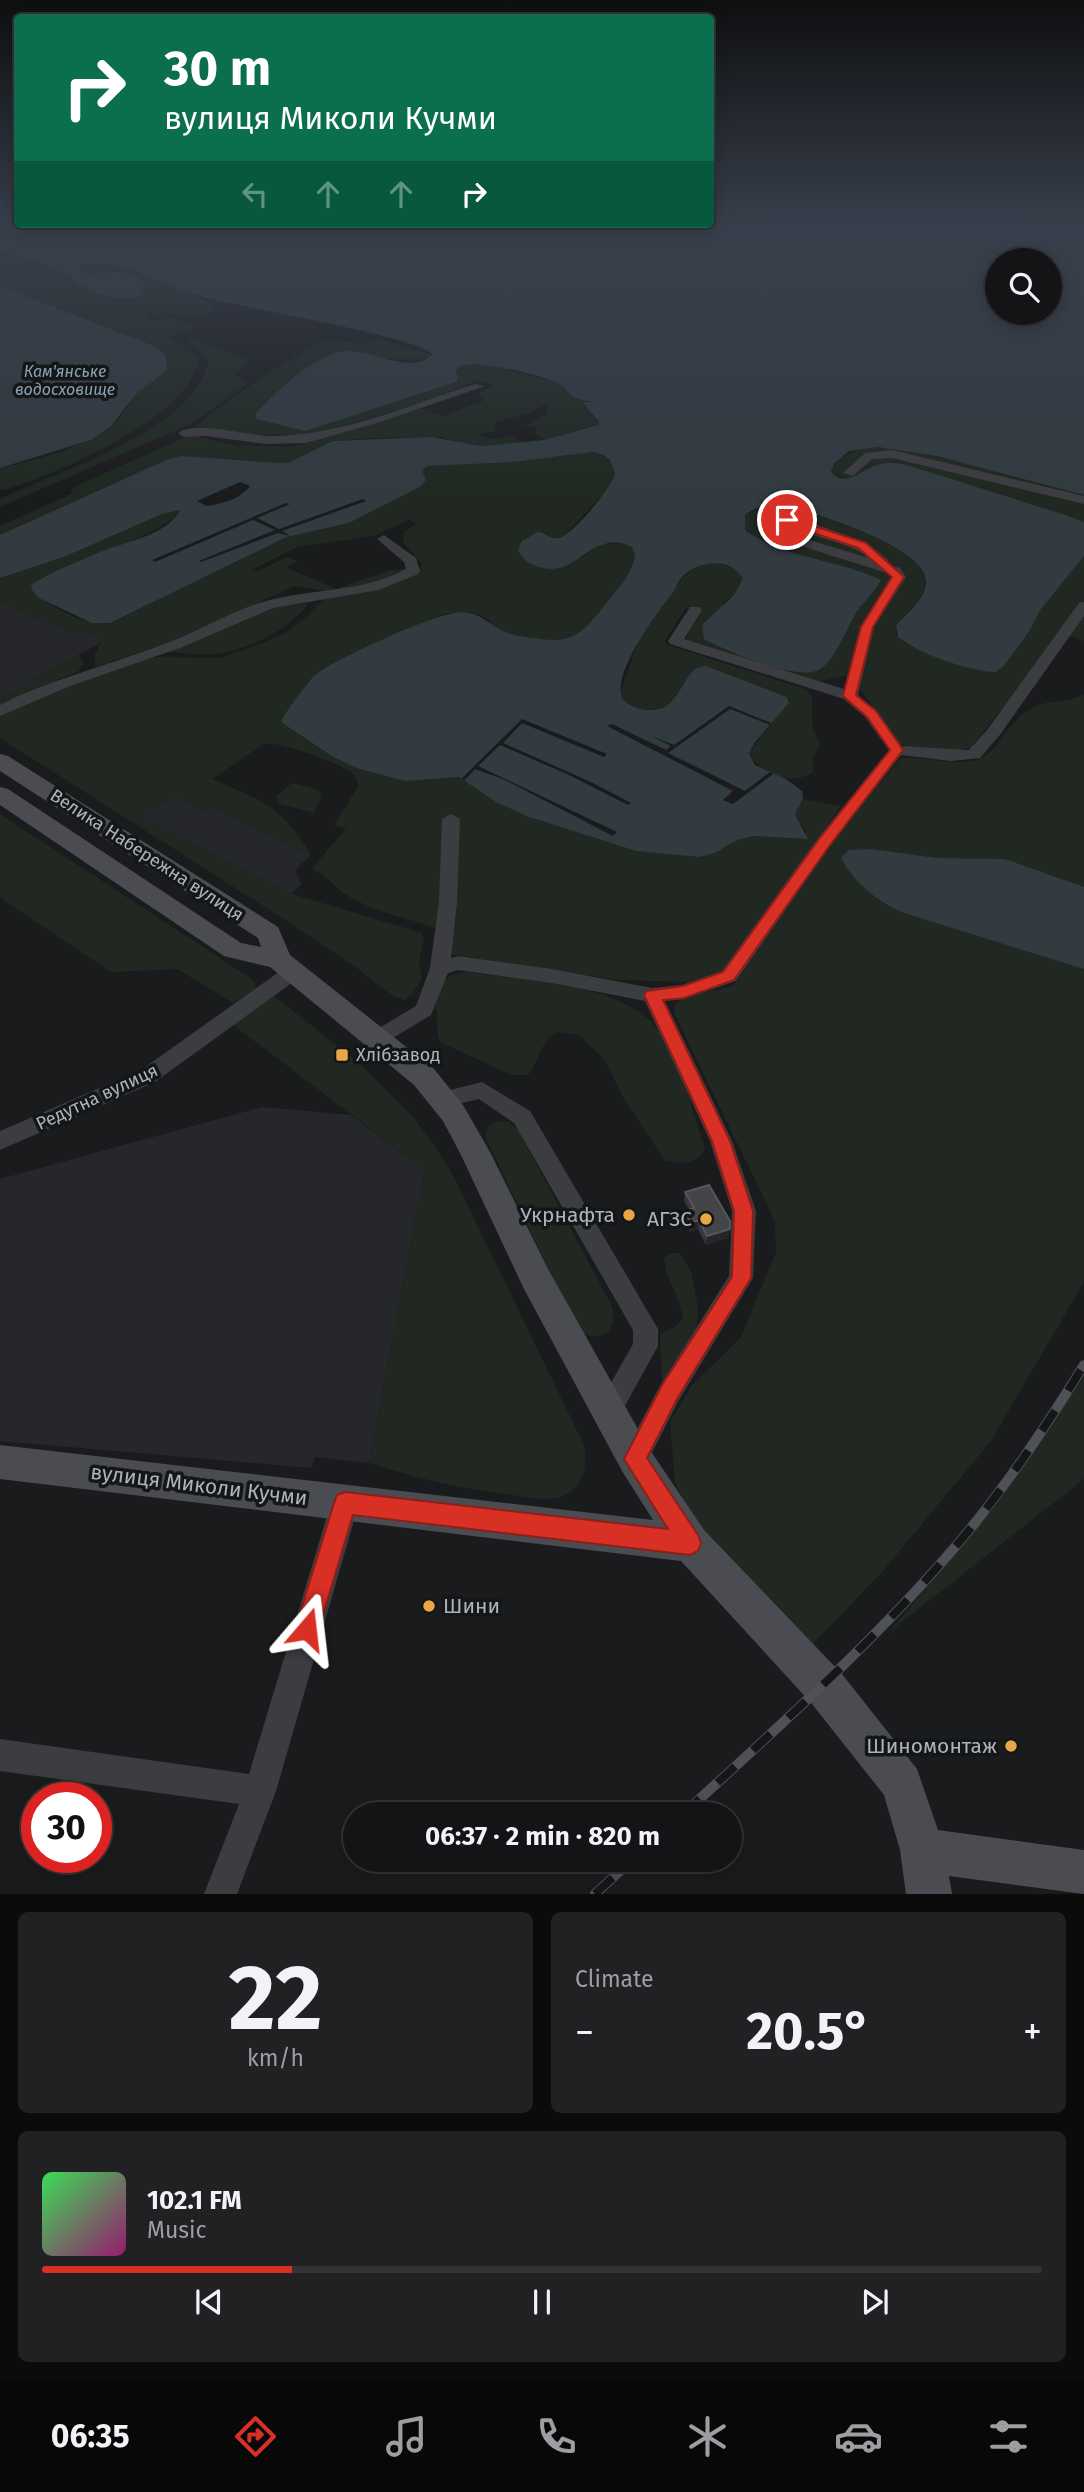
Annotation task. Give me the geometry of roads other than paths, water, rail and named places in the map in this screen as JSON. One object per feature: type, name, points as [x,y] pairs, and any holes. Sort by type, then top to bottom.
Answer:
[{"type":"street","points":[[184,433],[206,432],[266,440],[306,439],[376,420],[479,386]]},
{"type":"street","points":[[849,473],[869,456],[892,454],[1084,500]]},
{"type":"street","points":[[777,514],[862,546],[899,577],[867,627],[850,696]]},
{"type":"street","points":[[0,711],[34,693],[103,667],[175,645],[269,604],[295,598],[358,592],[400,580],[412,571],[411,561],[384,540]]},
{"type":"street","points":[[806,543],[894,571]]},
{"type":"street","points":[[695,610],[675,641],[850,696],[871,714],[897,750],[951,757],[974,755],[993,733],[1084,606]]},
{"type":"street","points":[[440,968],[458,963],[552,976],[653,995],[684,992],[729,976],[824,842],[897,750]]},
{"type":"street","name":"Велика Набережна вулиця","points":[[0,761],[270,933],[286,966]]},
{"type":"street","name":"Велика Набережна вулиця","points":[[0,794],[233,950],[286,966],[424,1077],[475,1152],[536,1279],[608,1411],[635,1459],[690,1543],[827,1689],[902,1784],[922,1850],[929,1894]]},
{"type":"street","points":[[376,1039],[424,1010],[440,968],[448,902],[451,819]]},
{"type":"street","name":"Редутна вулиця","points":[[0,1141],[148,1076],[286,966]]},
{"type":"street","points":[[635,1459],[670,1392],[741,1278],[744,1211],[721,1141],[653,995]]},
{"type":"street","points":[[442,1100],[482,1090],[522,1117],[646,1329],[645,1346],[608,1411]]},
{"type":"street","name":"вулиця Миколи Кучми","points":[[0,1462],[690,1543]]},
{"type":"street","points":[[220,1894],[260,1791],[345,1503]]},
{"type":"street","points":[[0,1755],[260,1791]]},
{"type":"street","points":[[922,1850],[1084,1872]]},
{"type":"water","name":"Кам'янське водосховище","points":[[0,315],[76,315],[157,347],[166,357],[167,370],[135,395],[111,426],[91,440],[0,468]]},
{"type":"water","points":[[290,315],[985,315],[985,325],[1062,325],[1062,315],[1084,315],[1084,495],[937,456],[878,447],[849,451],[834,464],[831,472],[847,478],[877,465],[903,464],[1062,514],[1084,522],[1084,556],[1041,609],[1030,630],[1003,667],[995,672],[984,671],[958,665],[918,650],[898,637],[896,626],[919,600],[926,582],[921,569],[908,556],[865,532],[795,509],[771,505],[745,515],[745,530],[761,540],[881,580],[858,610],[834,653],[822,668],[816,671],[776,668],[743,657],[704,639],[702,625],[734,595],[743,578],[737,571],[722,564],[705,564],[689,571],[647,628],[631,656],[621,683],[623,700],[631,706],[655,710],[666,706],[674,699],[690,674],[697,668],[706,666],[787,697],[789,703],[755,742],[749,753],[755,765],[786,779],[802,791],[803,799],[795,814],[808,839],[754,836],[737,840],[715,853],[699,857],[636,851],[526,816],[496,802],[459,777],[405,781],[359,769],[332,756],[281,722],[307,683],[325,668],[386,638],[449,614],[468,613],[511,634],[548,640],[569,638],[585,628],[628,575],[635,556],[632,547],[608,543],[596,547],[566,566],[549,569],[529,563],[518,550],[522,541],[538,532],[553,538],[566,535],[591,510],[615,474],[610,460],[603,455],[592,452],[513,462],[428,466],[422,470],[426,480],[420,487],[349,523],[287,537],[110,623],[92,623],[39,598],[31,585],[74,563],[156,532],[174,519],[180,510],[162,514],[64,557],[0,578],[0,535],[166,460],[182,456],[279,463],[290,462],[333,441],[431,437],[481,446],[544,440],[598,425],[599,422],[582,402],[592,402],[575,398],[561,385],[538,376],[478,365],[458,367],[456,382],[305,431],[257,419],[255,416],[284,385],[305,369],[339,352],[350,351],[412,363],[423,361],[433,354],[400,340]],"holes":[[[240,482],[250,486],[246,491],[218,504],[207,506],[197,501]]]},
{"type":"water","points":[[871,849],[937,858],[1005,859],[1084,887],[1084,969],[892,907],[859,883],[841,858],[849,850]]},
{"type":"railway","points":[[696,1802],[823,1685],[923,1583],[1007,1481],[1084,1365]]},
{"type":"railway","points":[[595,1894],[619,1872]]},
{"type":"place","name":"Хлібзавод","points":[[342,1055]]},
{"type":"place","name":"Укрнафта","points":[[629,1215]]},
{"type":"place","name":"АГЗС","points":[[706,1219]]},
{"type":"place","name":"Шини","points":[[429,1606]]},
{"type":"place","name":"Шиномонтаж","points":[[1011,1746]]}]
